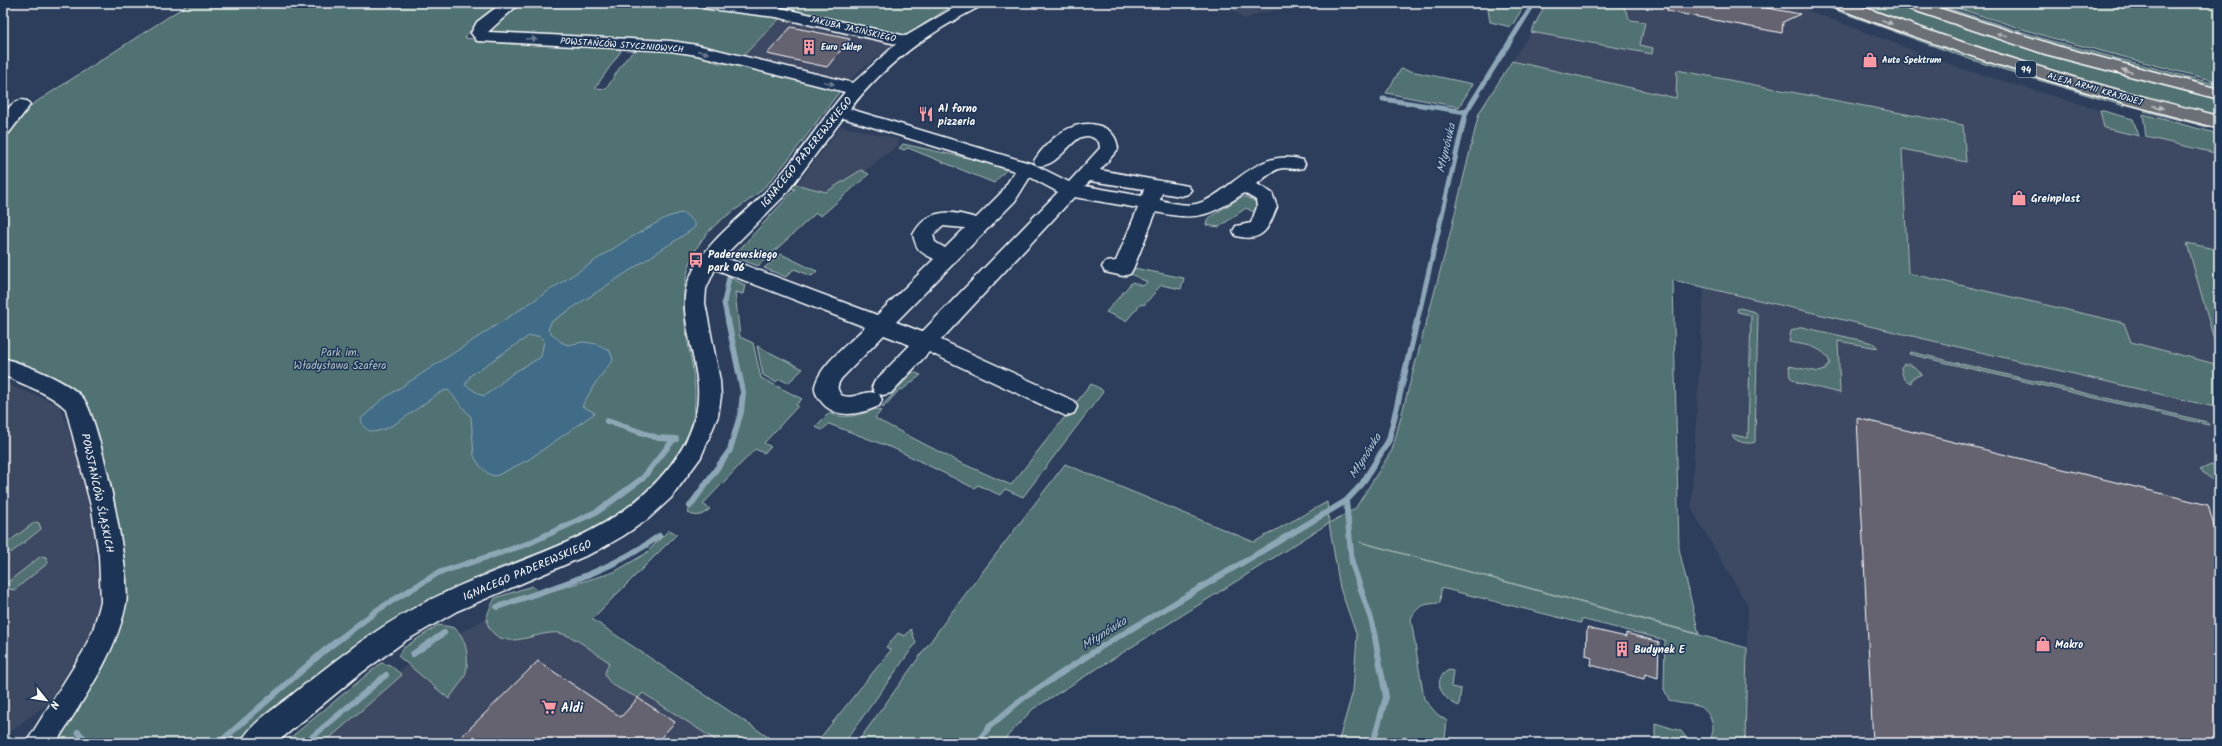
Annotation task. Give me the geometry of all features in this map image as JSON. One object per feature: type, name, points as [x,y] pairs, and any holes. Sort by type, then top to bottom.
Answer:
[{"type":"main road","name":"ALEJA ARMII KRAJOWEJ","points":[[1837,3],[1934,39],[2014,65],[2127,98],[2219,122]]},
{"type":"main road","name":"94","points":[[1907,3],[2051,50],[2219,94]]},
{"type":"street","name":"POWSTAŃCÓW STYCZNIOWYCH","points":[[512,3],[483,26],[478,33],[483,37],[691,49],[856,89]]},
{"type":"street","name":"JAKUBA JASIŃSKIEGO","points":[[702,3],[776,12],[910,42]]},
{"type":"street","name":"IGNACEGO PADEREWSKIEGO","points":[[255,743],[345,668],[406,626],[448,603],[481,588],[583,548],[617,529],[642,511],[664,489],[693,450],[701,432],[710,404],[707,373],[695,306],[700,279],[710,260],[778,190],[856,89],[880,65],[910,42],[975,3]]},
{"type":"street","points":[[3,129],[21,105]]},
{"type":"street","points":[[839,110],[1034,165],[1070,190],[1180,211],[1200,210],[1219,201],[1242,184],[1277,163],[1296,164]]},
{"type":"street","points":[[1081,130],[1094,130],[1100,132],[1108,140],[1109,149],[1086,174],[877,394],[854,406],[839,404],[829,397],[826,386],[833,373],[1008,197],[1034,165],[1070,134],[1081,130]]},
{"type":"street","points":[[1086,174],[1181,190]]},
{"type":"street","points":[[1242,184],[1265,197],[1267,207],[1259,228],[1250,232],[1243,231]]},
{"type":"street","points":[[1112,267],[1123,269],[1155,186]]},
{"type":"street","points":[[947,258],[926,246],[923,235],[928,226],[936,221],[948,218],[966,221],[979,226]]},
{"type":"street","points":[[710,260],[926,342],[1066,407]]},
{"type":"street","name":"POWSTAŃCÓW ŚLĄSKICH","points":[[3,366],[50,387],[68,398],[76,405],[83,425],[102,502],[111,556],[114,602],[106,631],[92,661],[40,743]]},
{"type":"shaded area","points":[[1224,3],[1316,3],[1260,13],[1244,19]]},
{"type":"shaded area","points":[[1622,3],[1788,3],[1963,69],[2100,110],[2104,128],[2219,154],[2219,250],[2187,243],[2219,358],[2219,365],[2131,342],[2124,323],[1908,274],[1902,148],[1966,162],[1803,94],[1677,70],[1677,98],[1512,61],[1531,32],[1639,52],[1630,20]]},
{"type":"shaded area","points":[[782,16],[897,42],[860,70],[846,84],[741,58]]},
{"type":"shaded area","points":[[841,126],[898,139],[898,145],[865,171],[826,192],[797,184]]},
{"type":"shaded area","points":[[680,213],[685,214],[695,223],[695,227],[551,322],[548,330],[561,342],[568,345],[583,342],[597,344],[610,351],[613,360],[596,382],[582,406],[595,413],[528,460],[496,476],[490,475],[480,466],[474,456],[471,417],[448,390],[440,393],[402,420],[388,427],[376,431],[367,429],[361,419],[380,401],[625,241],[665,218]],"holes":[[[529,336],[539,336],[544,341],[541,357],[513,373],[485,396],[465,385],[471,375]]]},
{"type":"shaded area","points":[[1704,287],[2219,408],[2219,743],[1745,743],[1748,606],[1691,508]]},
{"type":"shaded area","points":[[3,383],[59,404],[79,457],[93,531],[99,598],[92,634],[47,704],[3,737]]},
{"type":"shaded area","points":[[542,594],[751,743],[315,743],[407,665],[430,648],[513,605]]},
{"type":"green space","name":"Park im. Władysława Szafera","points":[[190,3],[507,3],[470,31],[465,38],[511,44],[532,43],[616,46],[621,51],[595,88],[606,89],[622,64],[634,51],[649,48],[660,48],[711,57],[712,61],[722,64],[730,62],[834,88],[840,91],[773,178],[761,191],[723,218],[712,228],[702,240],[693,255],[687,274],[684,298],[685,321],[695,386],[694,408],[690,430],[678,453],[653,485],[625,510],[594,529],[562,544],[493,570],[459,585],[425,603],[250,734],[235,743],[51,743],[121,611],[59,382],[3,357],[3,135],[22,111]]},
{"type":"green space","points":[[518,3],[681,3],[782,16],[741,58],[486,31]]},
{"type":"green space","points":[[723,3],[956,3],[904,37]]},
{"type":"green space","points":[[1487,3],[1526,3],[1511,27],[1490,22]]},
{"type":"green space","points":[[1546,3],[1622,3],[1630,20],[1645,22],[1640,45],[1653,48],[1652,54],[1531,32]]},
{"type":"green space","points":[[1816,3],[1826,3],[1970,56],[2122,102],[2124,106],[1972,60]]},
{"type":"green space","points":[[1848,3],[1893,3],[2053,56],[2219,100],[2219,118],[2010,60]]},
{"type":"green space","points":[[1921,3],[1932,3],[2048,40],[2219,85],[2219,89],[2046,44]]},
{"type":"green space","points":[[1941,3],[2219,3],[2219,82],[2048,37]]},
{"type":"green space","points":[[1512,61],[1676,98],[1677,70],[1963,125],[1966,162],[1902,149],[1908,273],[2124,323],[2131,342],[2219,365],[2219,408],[1673,280],[1679,549],[1699,634],[1360,542],[1747,648],[1745,743],[1711,743],[1713,725],[1706,711],[1695,705],[1669,700],[1664,689],[1665,640],[1581,619],[1581,623],[1441,588],[1440,603],[1422,606],[1413,614],[1411,619],[1424,699],[1437,714],[1447,721],[1445,738],[1463,743],[1338,743],[1353,691],[1357,636],[1340,588],[1329,523],[1355,509],[1392,450],[1449,238],[1479,113]]},
{"type":"green space","points":[[1401,69],[1473,84],[1459,107],[1386,93]]},
{"type":"green space","points":[[2146,109],[2219,126],[2219,130],[2144,111]]},
{"type":"green space","points":[[2100,110],[2133,119],[2139,136],[2104,128]]},
{"type":"green space","points":[[2143,114],[2219,134],[2219,154],[2146,137]]},
{"type":"green space","points":[[903,144],[1009,167],[994,183],[908,148],[904,150],[899,148]]},
{"type":"green space","points":[[861,170],[869,174],[821,216],[816,213],[758,266],[737,258],[736,253],[795,189],[791,188],[795,184],[826,192]]},
{"type":"green space","points":[[1243,196],[1260,203],[1257,214],[1246,208],[1219,227],[1206,225],[1208,218]]},
{"type":"green space","points":[[1150,227],[1134,268],[1184,278],[1181,289],[1161,285],[1144,305],[1141,304],[1126,321],[1106,312],[1132,282],[1143,286],[1147,282],[1125,271]]},
{"type":"green space","points":[[2187,243],[2219,250],[2219,358]]},
{"type":"green space","points":[[781,254],[817,271],[812,276],[794,269],[786,277],[764,268]]},
{"type":"green space","points":[[729,277],[745,285],[743,294],[735,292],[740,337],[753,343],[761,378],[802,399],[796,405],[798,406],[764,443],[771,447],[764,453],[755,449],[703,504],[710,509],[697,516],[688,513],[690,506],[730,450],[741,412],[743,392],[724,303]]},
{"type":"green space","points":[[1740,308],[1755,312],[1758,315],[1755,442],[1749,443],[1739,441],[1732,436],[1734,435],[1748,438],[1751,315],[1738,312],[1737,309]]},
{"type":"green space","points":[[1802,327],[1873,343],[1878,348],[1838,341],[1840,393],[1798,383],[1790,377],[1789,366],[1819,372],[1825,370],[1830,363],[1824,353],[1819,350],[1807,345],[1789,342],[1791,331]]},
{"type":"green space","points":[[757,346],[803,369],[788,383],[780,379],[775,382],[763,375]]},
{"type":"green space","points":[[1911,352],[2207,422],[2209,425],[1909,354]]},
{"type":"green space","points":[[1904,364],[1909,364],[1922,374],[1911,379],[1911,383],[1908,382],[1903,377],[1901,367]]},
{"type":"green space","points":[[913,372],[921,375],[902,390],[900,389],[883,408],[882,406]]},
{"type":"green space","points":[[1091,384],[1101,389],[1103,392],[1023,497],[1005,489],[1000,495],[978,485],[974,488],[895,449],[829,424],[822,430],[815,427],[829,413],[841,416],[852,416],[876,409],[881,411],[875,418],[878,420],[959,462],[1011,485]]},
{"type":"green space","points":[[1065,464],[1254,542],[1327,502],[1329,523],[1033,709],[1001,743],[857,743],[951,613]]},
{"type":"green space","points":[[2211,465],[2219,469],[2219,485],[2200,470]]},
{"type":"green space","points":[[35,522],[39,523],[41,529],[12,552],[3,553],[3,546]]},
{"type":"green space","points":[[669,530],[677,534],[592,619],[777,743],[720,743],[643,693],[638,698],[609,682],[605,673],[609,662],[585,645],[565,635],[550,633],[513,640],[504,639],[497,636],[490,629],[487,617],[495,598],[532,586],[542,594],[614,572],[645,554]]},
{"type":"green space","points":[[41,556],[46,557],[48,563],[14,590],[9,589],[8,582]]},
{"type":"green space","points":[[438,625],[454,628],[465,643],[467,663],[465,675],[449,699],[398,656],[402,649]]},
{"type":"green space","points":[[911,629],[916,643],[844,743],[816,743],[891,650],[886,647],[898,633],[905,636]]},
{"type":"green space","points":[[381,663],[390,665],[402,675],[324,743],[284,743]]},
{"type":"green space","points":[[1449,670],[1453,671],[1451,687],[1461,689],[1459,706],[1448,700],[1439,684],[1443,674]]},
{"type":"green space","points":[[1655,723],[1681,731],[1690,743],[1655,743]]},
{"type":"building","points":[[1668,3],[1740,3],[1800,14],[1783,22],[1782,33],[1667,11]]},
{"type":"building","name":"Euro Sklep","points":[[791,27],[850,39],[827,67],[767,54]]},
{"type":"building","name":"Makro","points":[[1857,418],[2208,505],[2219,544],[2219,743],[1873,743]]},
{"type":"building","name":"Budynek E","points":[[1587,628],[1626,637],[1626,633],[1659,642],[1658,678],[1645,674],[1644,679],[1591,665],[1592,658],[1586,656]]},
{"type":"building","name":"Aldi","points":[[538,661],[621,717],[638,698],[675,722],[656,743],[455,743]]},
{"type":"waterway","name":"Młynówka","points":[[1466,112],[1534,3]]},
{"type":"waterway","points":[[1383,99],[1466,112]]},
{"type":"waterway","name":"Młynówka","points":[[1417,322],[1466,112]]},
{"type":"waterway","points":[[728,322],[724,303],[729,277]]},
{"type":"waterway","points":[[690,506],[730,450],[741,412],[743,392],[728,321]]},
{"type":"waterway","name":"Młynówka","points":[[1346,501],[1362,484],[1389,440],[1417,321]]},
{"type":"waterway","points":[[607,421],[658,438],[676,439]]},
{"type":"waterway","points":[[219,743],[324,651],[379,609],[438,573],[527,544],[598,511],[643,478],[674,439]]},
{"type":"waterway","name":"Młynówka","points":[[977,743],[989,727],[1022,699],[1101,647],[1346,501]]},
{"type":"waterway","points":[[1346,501],[1352,563],[1372,622],[1386,697],[1373,743]]},
{"type":"waterway","points":[[497,607],[581,578],[640,549],[659,536]]},
{"type":"waterway","points":[[413,654],[444,633]]},
{"type":"waterway","points":[[305,743],[386,675]]},
{"type":"waterway","points":[[78,732],[89,743]]},
{"type":"place","name":"Euro Sklep","points":[[809,47]]},
{"type":"place","name":"Auto Spektrum","points":[[1870,60]]},
{"type":"place","name":"Al forno pizzeria","points":[[926,114]]},
{"type":"place","name":"Greinplast","points":[[2019,198]]},
{"type":"place","name":"Paderewskiego park 06","points":[[696,260]]},
{"type":"place","name":"Makro","points":[[2043,644]]},
{"type":"place","name":"Budynek E","points":[[1622,649]]},
{"type":"place","name":"Aldi","points":[[549,707]]}]
